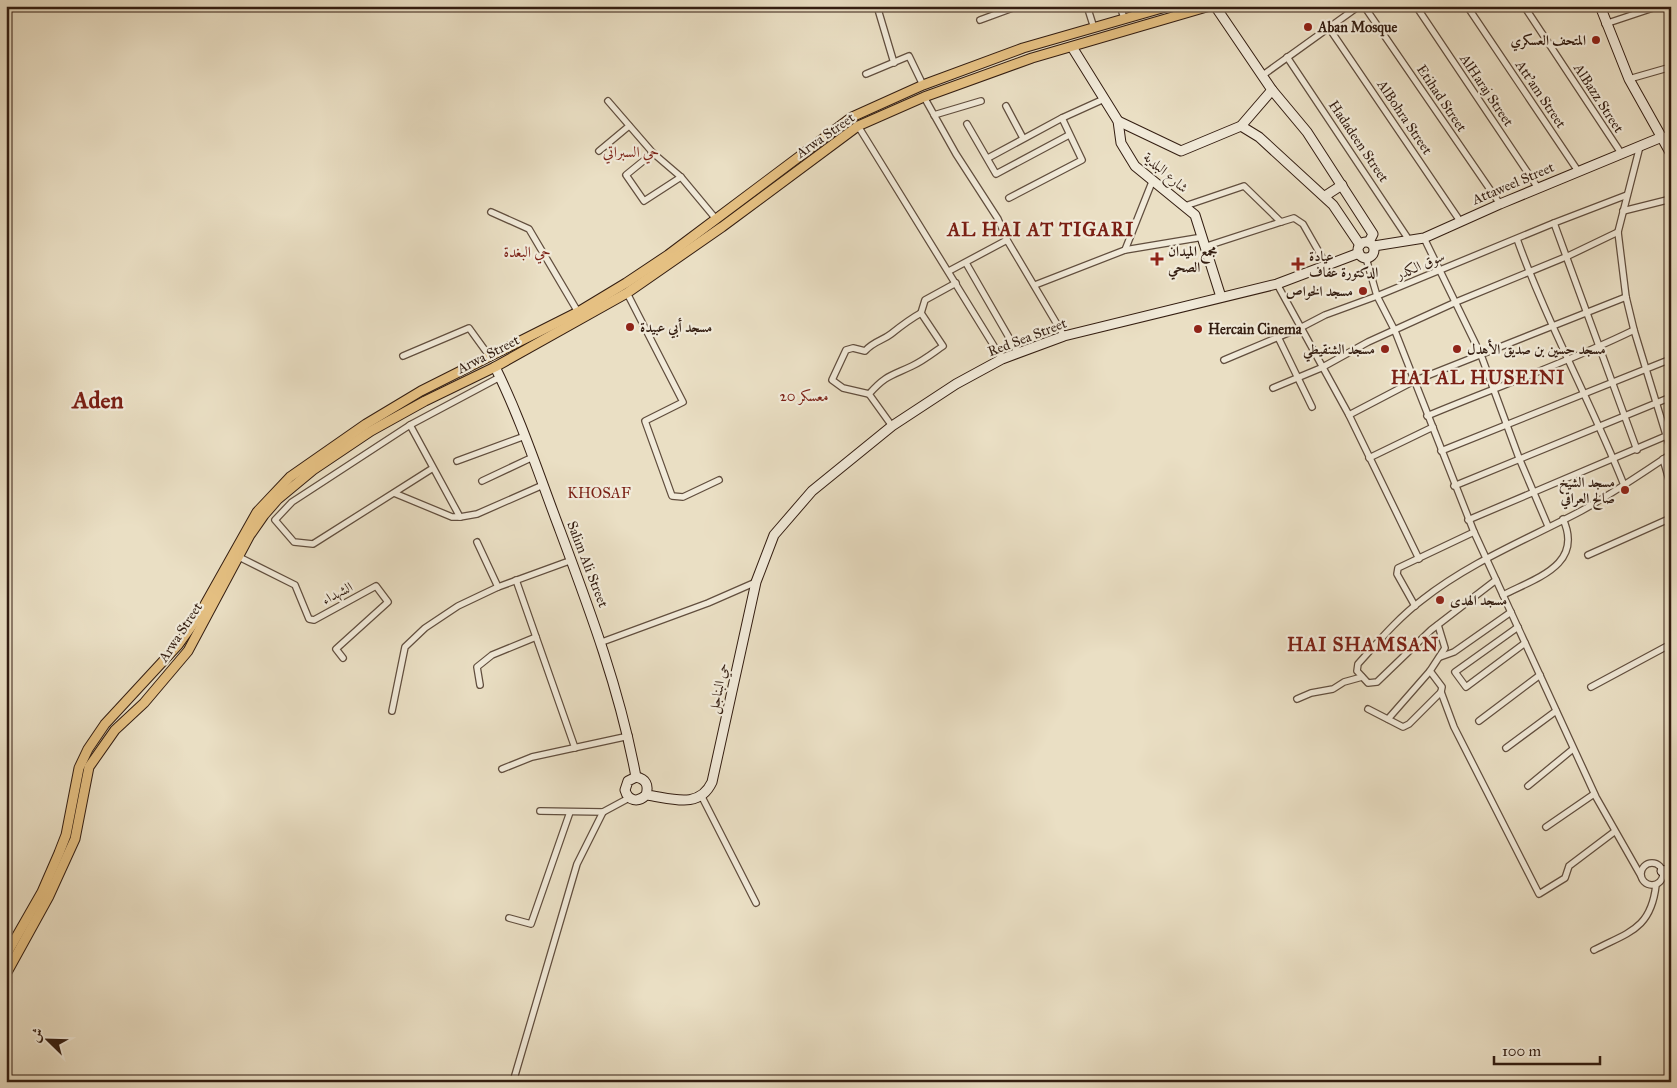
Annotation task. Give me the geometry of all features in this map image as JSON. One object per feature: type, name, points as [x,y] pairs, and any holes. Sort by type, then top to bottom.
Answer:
[{"type":"main road","name":"Arwa Street","points":[[6,955],[42,892],[59,853],[66,835],[79,768],[105,724],[178,645],[198,618],[245,531],[272,493],[290,478],[366,424],[420,391],[578,312],[668,255],[852,117],[923,85],[1023,48],[1169,6]]},
{"type":"main road","name":"Arwa Street","points":[[6,974],[75,838],[89,767],[115,730],[144,703],[188,651],[238,558],[264,515],[278,499],[313,470],[378,427],[424,400],[495,366],[627,293],[722,227],[858,126],[924,97],[1032,58],[1210,6]]},
{"type":"main road","points":[[1066,37],[1072,47]]},
{"type":"main road","points":[[852,117],[858,126]]},
{"type":"main road","points":[[716,219],[722,227]]},
{"type":"main road","points":[[490,357],[495,366]]},
{"type":"main road","points":[[105,724],[115,730]]},
{"type":"street","points":[[877,6],[894,62]]},
{"type":"street","points":[[980,20],[1018,6]]},
{"type":"street","points":[[1087,6],[1094,28]]},
{"type":"street","points":[[1120,6],[1124,18]]},
{"type":"street","points":[[1215,6],[1272,90],[1307,132],[1373,234],[1373,254],[1362,252]]},
{"type":"street","points":[[1263,75],[1359,6]]},
{"type":"street","name":"Etihad Street","points":[[1364,6],[1500,204]]},
{"type":"street","name":"AlHaraj Street","points":[[1416,6],[1538,188]]},
{"type":"street","name":"Att'am Street","points":[[1467,6],[1578,171]]},
{"type":"street","name":"AlBazz Street","points":[[1524,6],[1620,153]]},
{"type":"street","points":[[1600,6],[1605,24],[1630,79],[1666,136],[1671,154]]},
{"type":"street","points":[[1605,24],[1659,6]]},
{"type":"street","name":"AlBohra Street","points":[[1328,28],[1460,221]]},
{"type":"street","name":"شارع البلدية","points":[[1072,47],[1118,121],[1121,143],[1135,166],[1152,182],[1195,215],[1221,297]]},
{"type":"street","points":[[866,74],[909,56],[923,85]]},
{"type":"street","name":"Hadadeen Street","points":[[1287,57],[1409,240]]},
{"type":"street","points":[[1630,79],[1671,67]]},
{"type":"street","points":[[1118,121],[1181,151],[1241,126],[1272,90]]},
{"type":"street","points":[[924,97],[998,219],[1006,240],[1036,285],[1064,336]]},
{"type":"street","points":[[988,158],[1062,118],[1104,99]]},
{"type":"street","points":[[608,101],[653,154],[681,177],[716,219]]},
{"type":"street","points":[[934,115],[981,101]]},
{"type":"street","points":[[1006,106],[1023,138]]},
{"type":"street","points":[[1009,198],[1082,160],[1062,118]]},
{"type":"street","points":[[967,124],[996,174],[1069,135]]},
{"type":"street","points":[[599,151],[629,126]]},
{"type":"street","points":[[858,126],[1002,359]]},
{"type":"street","points":[[1241,126],[1259,137],[1333,205],[1362,252],[1377,296],[1395,331],[1468,520],[1573,749],[1614,832],[1647,884],[1656,885]]},
{"type":"street","name":"Attaweel Street","points":[[1362,252],[1364,242],[1372,244],[1424,238],[1620,153],[1666,136]]},
{"type":"street","points":[[1496,580],[1438,625],[1377,682],[1368,683],[1357,671],[1358,664],[1415,606],[1448,582],[1624,485],[1671,452],[1634,330],[1626,297],[1618,232],[1641,145]]},
{"type":"street","points":[[653,154],[626,175],[644,201],[681,177]]},
{"type":"street","points":[[1125,250],[1152,182]]},
{"type":"street","points":[[1324,196],[1342,185]]},
{"type":"street","points":[[1185,206],[1244,186],[1281,222]]},
{"type":"street","name":"سوق الكدر","points":[[1224,360],[1340,309],[1377,296],[1554,222],[1627,195]]},
{"type":"street","points":[[1623,211],[1671,199]]},
{"type":"street","points":[[491,212],[529,228],[578,312]]},
{"type":"street","points":[[1036,285],[1125,250],[1205,242],[1294,218],[1303,224],[1327,266]]},
{"type":"street","points":[[1554,222],[1568,256],[1637,450]]},
{"type":"street","points":[[1273,388],[1321,368],[1368,342],[1456,302],[1529,273],[1618,232]]},
{"type":"street","points":[[1424,238],[1481,355],[1506,426],[1548,526]]},
{"type":"street","points":[[1517,239],[1529,273],[1570,359],[1624,485]]},
{"type":"street","points":[[949,271],[1006,240]]},
{"type":"street","name":"Red Sea Street","points":[[756,582],[774,534],[812,491],[892,426],[956,384],[1002,359],[1064,336],[1277,284],[1362,252]]},
{"type":"street","points":[[966,263],[1018,353]]},
{"type":"street","points":[[892,426],[869,394],[843,388],[832,380],[846,350],[853,348],[865,352],[873,343],[891,334],[898,326],[921,313],[925,300],[956,283]]},
{"type":"street","points":[[1277,284],[1321,368],[1349,415],[1419,559]]},
{"type":"street","points":[[627,293],[683,402],[645,421],[672,496],[683,497],[719,480]]},
{"type":"street","points":[[1349,415],[1414,381],[1626,297]]},
{"type":"street","points":[[869,394],[880,381],[896,371],[912,366],[943,346],[921,313]]},
{"type":"street","points":[[403,356],[470,328],[490,357]]},
{"type":"street","points":[[1427,416],[1493,388],[1600,347],[1634,330]]},
{"type":"street","points":[[1278,337],[1312,407]]},
{"type":"street","points":[[1441,451],[1671,359]]},
{"type":"street","name":"Salim Ali Street","points":[[495,366],[525,436],[602,642],[629,736],[636,777]]},
{"type":"street","points":[[433,468],[313,544],[294,542],[275,520],[292,502],[410,425],[500,377]]},
{"type":"street","points":[[1454,486],[1671,397]]},
{"type":"street","points":[[410,425],[460,518]]},
{"type":"street","points":[[1369,458],[1433,427]]},
{"type":"street","points":[[456,461],[525,436]]},
{"type":"street","points":[[1468,520],[1614,460],[1666,436]]},
{"type":"street","points":[[482,481],[533,457]]},
{"type":"street","points":[[1663,459],[1671,487]]},
{"type":"street","points":[[394,493],[452,517],[460,518],[477,514],[543,485]]},
{"type":"street","points":[[1588,555],[1671,518]]},
{"type":"street","points":[[1503,595],[1553,569],[1565,558],[1569,541],[1563,519]]},
{"type":"street","points":[[1415,606],[1396,571],[1474,532]]},
{"type":"street","points":[[477,542],[498,587]]},
{"type":"street","name":"الشهداء","points":[[238,558],[295,585],[309,619],[314,620],[376,586],[388,602],[336,649],[343,658]]},
{"type":"street","points":[[392,711],[405,647],[425,628],[458,606],[498,587],[572,560]]},
{"type":"street","points":[[516,580],[575,748]]},
{"type":"street","points":[[602,642],[708,603],[756,582]]},
{"type":"street","name":"حي البناجل","points":[[702,797],[712,782],[756,582]]},
{"type":"street","points":[[1440,657],[1454,652],[1511,612]]},
{"type":"street","points":[[1388,719],[1430,671],[1445,648],[1438,625]]},
{"type":"street","points":[[1518,627],[1455,672],[1466,687],[1525,643]]},
{"type":"street","points":[[480,686],[477,667],[492,655],[536,636]]},
{"type":"street","points":[[1591,686],[1671,644]]},
{"type":"street","points":[[1430,671],[1442,688],[1441,692],[1454,727],[1539,894],[1565,878],[1569,866],[1614,832]]},
{"type":"street","points":[[1479,721],[1540,675]]},
{"type":"street","points":[[1297,699],[1311,692],[1332,689],[1344,682],[1362,677]]},
{"type":"street","points":[[1368,709],[1403,727],[1409,724],[1441,692]]},
{"type":"street","points":[[1506,748],[1556,711]]},
{"type":"street","points":[[502,769],[532,757],[629,736]]},
{"type":"street","points":[[1528,786],[1573,749]]},
{"type":"street","points":[[540,811],[602,812],[629,798],[638,800],[646,795],[648,790],[645,781],[636,777],[632,778],[625,785],[629,798]]},
{"type":"street","points":[[1546,827],[1594,794]]},
{"type":"street","points":[[646,795],[681,800],[702,797],[756,903]]},
{"type":"street","points":[[509,918],[531,924],[570,812]]},
{"type":"street","points":[[513,1082],[577,864],[602,812]]},
{"type":"street","points":[[1594,950],[1639,927],[1654,902],[1656,885],[1667,871],[1657,865],[1650,864],[1643,868],[1641,876]]},
{"type":"place","name":"Aban Mosque","points":[[1308,27]]},
{"type":"place","name":"المتحف العسكري","points":[[1596,40]]},
{"type":"place","name":"مجمع الميدان الصحي","points":[[1157,259]]},
{"type":"place","name":"عيادة الدكتورة عفاف","points":[[1298,264]]},
{"type":"place","name":"مسجد الخواص","points":[[1363,291]]},
{"type":"place","name":"مسجد أبي عبيدة","points":[[630,327]]},
{"type":"place","name":"Hercain Cinema","points":[[1198,329]]},
{"type":"place","name":"مسجد الشنقيطي","points":[[1385,349]]},
{"type":"place","name":"مسجد حسين بن صديق الأهدل","points":[[1457,349]]},
{"type":"place","name":"مسجد الشيخ صالح العراقي","points":[[1625,490]]},
{"type":"place","name":"مسجد الهدى","points":[[1440,600]]},
{"type":"district","name":"حي السبراتي","points":[[631,152]]},
{"type":"district","name":"AL HAI AT TIGARI","points":[[1041,229]]},
{"type":"district","name":"حي البغدة","points":[[527,252]]},
{"type":"district","name":"HAI AL HUSEINI","points":[[1478,377]]},
{"type":"district","name":"معسكر 20","points":[[804,396]]},
{"type":"district","name":"Aden","points":[[98,400]]},
{"type":"district","name":"KHOSAF","points":[[599,493]]},
{"type":"district","name":"HAI SHAMSAN","points":[[1363,644]]}]
